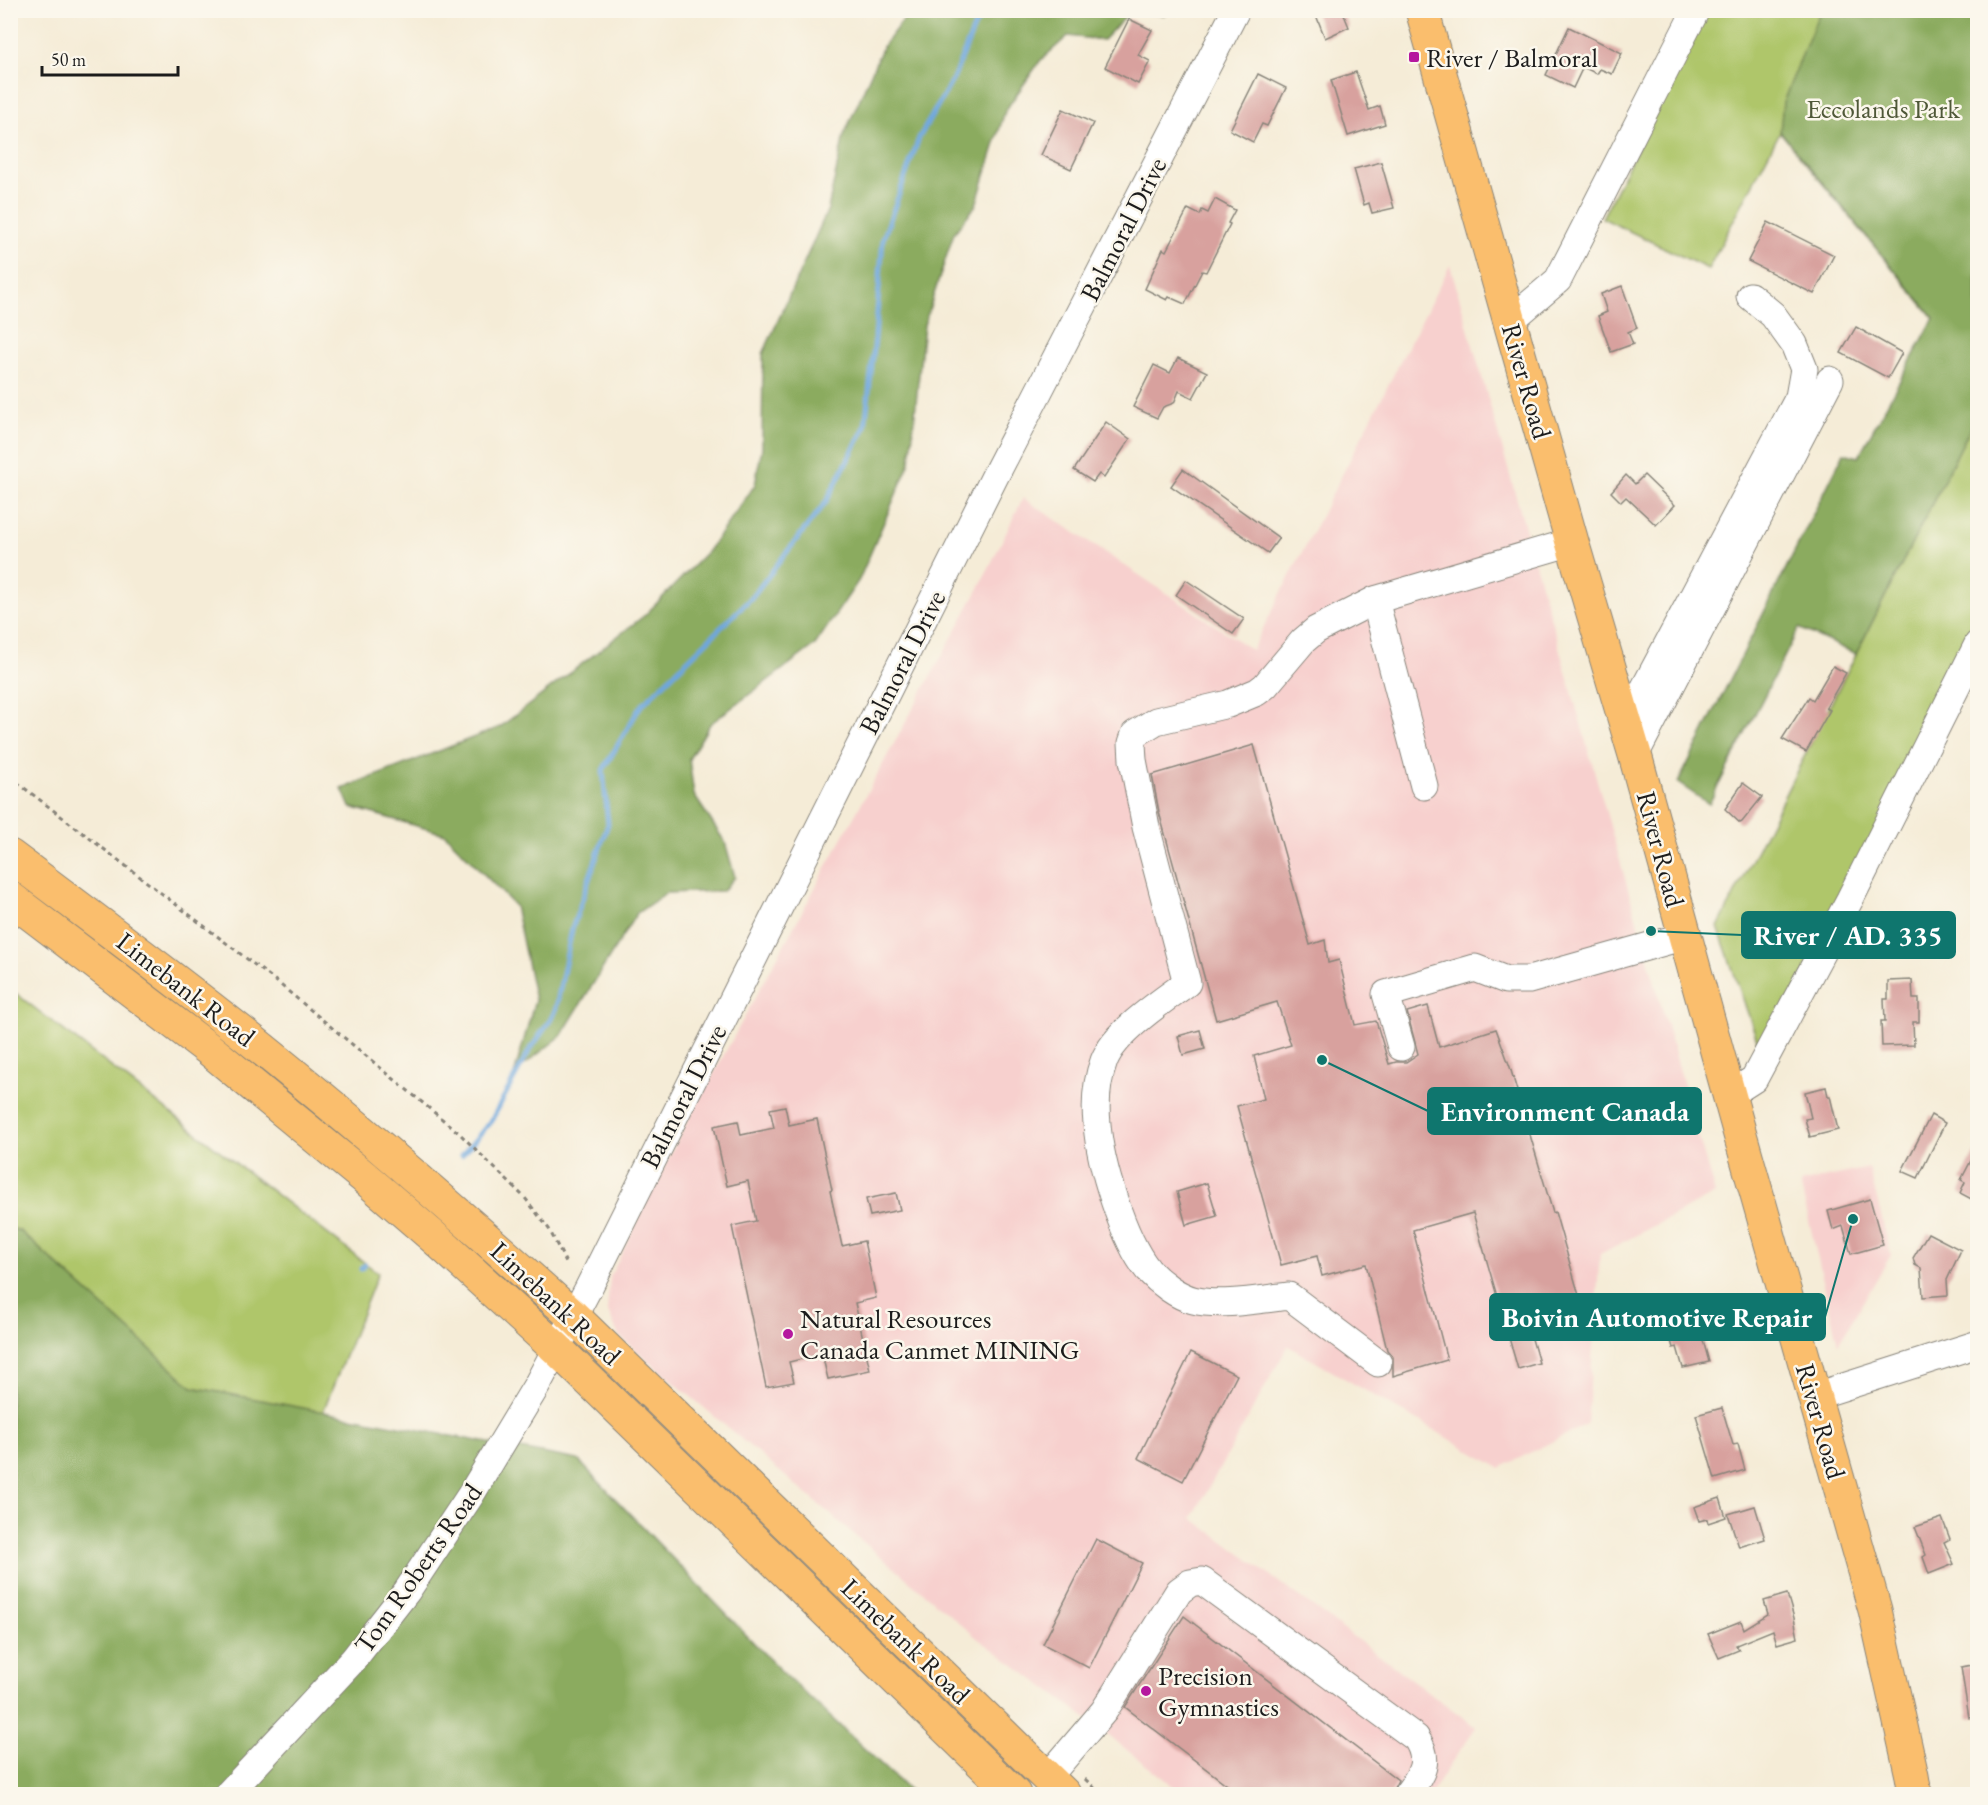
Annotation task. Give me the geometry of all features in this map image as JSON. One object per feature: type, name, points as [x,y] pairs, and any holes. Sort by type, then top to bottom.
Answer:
[{"type":"main road","name":"River Road","points":[[1422,10],[1572,542],[1635,755],[1875,1610],[1915,1794]]},
{"type":"main road","name":"Limebank Road","points":[[10,856],[247,1036],[408,1170],[573,1316],[1055,1786]]},
{"type":"main road","name":"Limebank Road","points":[[10,898],[210,1050],[399,1206],[556,1349],[1014,1794]]},
{"type":"street","name":"Balmoral Drive","points":[[573,1316],[994,478],[1236,10]]},
{"type":"street","points":[[1510,321],[1558,280],[1696,10]]},
{"type":"street","points":[[1621,707],[1637,702],[1799,398],[1804,369],[1794,344],[1773,315],[1750,296]]},
{"type":"street","points":[[1635,755],[1830,380]]},
{"type":"street","points":[[1378,1363],[1289,1296],[1218,1303],[1194,1300],[1180,1294],[1156,1278],[1147,1268],[1135,1249],[1121,1218],[1103,1163],[1097,1124],[1097,1090],[1104,1060],[1116,1041],[1153,1007],[1187,983],[1146,827],[1133,760],[1132,742],[1135,734],[1156,721],[1228,704],[1257,692],[1265,686],[1303,641],[1316,630],[1375,600],[1572,542]]},
{"type":"street","points":[[1375,600],[1424,786]]},
{"type":"street","points":[[1730,1095],[1754,1079],[1850,899],[1977,644]]},
{"type":"street","points":[[1401,1047],[1386,994],[1475,968],[1506,980],[1529,980],[1685,936]]},
{"type":"street","name":"Tom Roberts Road","points":[[228,1794],[353,1660],[407,1591],[470,1496],[573,1316]]},
{"type":"street","points":[[1815,1396],[1977,1344]]},
{"type":"street","points":[[1055,1786],[1179,1591],[1190,1583],[1202,1581],[1416,1738],[1424,1749],[1424,1760],[1420,1778],[1407,1794]]},
{"type":"path","points":[[10,777],[277,982],[465,1139],[538,1213],[566,1263]]},
{"type":"shaded area","points":[[1450,265],[1715,1194],[1600,1254],[1587,1424],[1500,1468],[1288,1346],[1192,1518],[1476,1727],[1430,1794],[1183,1794],[1081,1714],[976,1637],[619,1336],[607,1310],[610,1277],[679,1137],[979,588],[1023,498],[1252,650]]},
{"type":"shaded area","points":[[1869,1168],[1891,1255],[1838,1344],[1800,1183]]},
{"type":"green space","points":[[910,11],[1131,11],[1103,40],[1068,36],[1040,61],[1005,111],[976,205],[954,233],[924,325],[910,462],[859,580],[815,645],[710,724],[689,759],[694,795],[725,842],[735,877],[723,891],[666,893],[636,914],[561,1036],[515,1072],[535,1000],[515,906],[445,834],[350,807],[342,789],[500,727],[645,615],[708,551],[755,485],[762,448],[763,354],[828,209],[844,135],[883,46]]},
{"type":"green space","points":[[1131,11],[1167,11],[1164,15]]},
{"type":"green space","name":"Eccolands Park","points":[[1707,11],[1977,11],[1977,371],[1780,132],[1708,269],[1602,218]]},
{"type":"green space","points":[[1820,11],[1977,11],[1977,415],[1856,654],[1799,628],[1709,804],[1678,783],[1844,453],[1858,457],[1934,318],[1780,131],[1783,102]]},
{"type":"green space","points":[[1977,415],[1977,645],[1762,1054],[1718,927]]},
{"type":"green space","points":[[10,989],[378,1273],[323,1412],[191,1387],[20,1231],[11,1228]]},
{"type":"green space","points":[[10,1228],[20,1231],[192,1387],[578,1460],[779,1669],[913,1794],[11,1794]]},
{"type":"building","points":[[1314,10],[1342,10],[1349,27],[1325,38]]},
{"type":"building","points":[[1129,19],[1152,30],[1138,55],[1150,61],[1138,84],[1105,67]]},
{"type":"building","points":[[1569,27],[1622,53],[1612,74],[1600,69],[1597,74],[1583,67],[1573,88],[1546,75]]},
{"type":"building","points":[[1356,72],[1369,110],[1380,106],[1385,124],[1348,136],[1331,80]]},
{"type":"building","points":[[1258,74],[1286,88],[1267,126],[1262,124],[1253,142],[1230,130]]},
{"type":"building","points":[[1063,109],[1093,123],[1071,169],[1041,155]]},
{"type":"building","points":[[1381,162],[1394,208],[1372,213],[1369,203],[1364,205],[1354,169]]},
{"type":"building","points":[[1215,199],[1235,210],[1206,272],[1202,271],[1185,304],[1169,297],[1167,300],[1145,289],[1163,249],[1166,251],[1188,209],[1200,215],[1202,210],[1208,213]]},
{"type":"building","points":[[1768,222],[1834,255],[1814,294],[1748,261]]},
{"type":"building","points":[[1622,286],[1637,328],[1628,332],[1633,344],[1611,352],[1598,316],[1607,312],[1601,294]]},
{"type":"building","points":[[1856,327],[1902,353],[1888,378],[1841,353]]},
{"type":"building","points":[[1178,358],[1207,372],[1193,398],[1179,391],[1174,403],[1163,407],[1157,418],[1133,407],[1154,365],[1170,373]]},
{"type":"building","points":[[1106,422],[1130,439],[1104,478],[1099,474],[1093,482],[1074,470]]},
{"type":"building","points":[[1183,469],[1279,538],[1268,553],[1171,486]]},
{"type":"building","points":[[1626,475],[1635,484],[1644,475],[1675,505],[1656,525],[1626,497],[1621,502],[1611,492]]},
{"type":"building","points":[[1186,580],[1244,619],[1233,634],[1176,595]]},
{"type":"building","points":[[1833,666],[1846,673],[1826,708],[1830,710],[1806,752],[1782,739],[1809,697],[1813,700]]},
{"type":"building","points":[[1254,745],[1310,945],[1325,940],[1328,963],[1339,960],[1355,1025],[1376,1021],[1389,1064],[1406,1062],[1418,1054],[1407,1012],[1428,1006],[1439,1047],[1496,1029],[1510,1067],[1553,1213],[1555,1212],[1587,1323],[1532,1339],[1539,1363],[1518,1369],[1473,1213],[1413,1230],[1447,1360],[1393,1376],[1393,1357],[1387,1350],[1366,1264],[1322,1276],[1317,1256],[1281,1265],[1237,1106],[1264,1099],[1254,1056],[1291,1045],[1277,1002],[1216,1020],[1159,812],[1152,775]]},
{"type":"building","points":[[1743,783],[1762,797],[1740,823],[1725,809]]},
{"type":"building","points":[[1912,980],[1913,999],[1919,999],[1919,1022],[1913,1022],[1914,1045],[1882,1046],[1881,1021],[1885,1021],[1884,999],[1888,999],[1888,981]]},
{"type":"building","points":[[1200,1030],[1205,1049],[1183,1055],[1178,1036]]},
{"type":"building","points":[[1826,1087],[1838,1130],[1810,1137],[1805,1119],[1811,1118],[1805,1092]]},
{"type":"building","points":[[785,1106],[789,1125],[817,1119],[842,1246],[864,1241],[876,1298],[855,1303],[870,1370],[828,1379],[822,1354],[789,1362],[794,1382],[766,1387],[732,1226],[756,1221],[748,1181],[727,1186],[714,1126],[738,1121],[741,1135],[774,1128],[770,1109]]},
{"type":"building","points":[[1931,1115],[1945,1123],[1918,1178],[1902,1171]]},
{"type":"building","points":[[1977,1149],[1977,1202],[1960,1193],[1965,1182],[1961,1180]]},
{"type":"building","points":[[1207,1183],[1217,1216],[1186,1225],[1177,1192]]},
{"type":"building","points":[[896,1193],[900,1210],[870,1216],[866,1199]]},
{"type":"building","points":[[1870,1199],[1883,1245],[1851,1254],[1843,1226],[1833,1230],[1828,1211]]},
{"type":"building","points":[[1928,1233],[1961,1250],[1947,1280],[1948,1295],[1923,1297],[1921,1268],[1915,1265],[1913,1258]]},
{"type":"building","points":[[1697,1303],[1709,1362],[1683,1368],[1677,1347],[1673,1348],[1666,1315],[1674,1313],[1673,1309]]},
{"type":"building","points":[[1191,1352],[1237,1375],[1183,1481],[1138,1458]]},
{"type":"building","points":[[1722,1408],[1733,1445],[1738,1444],[1745,1470],[1715,1479],[1696,1415]]},
{"type":"building","points":[[1720,1498],[1726,1517],[1708,1523],[1707,1519],[1699,1521],[1694,1507]]},
{"type":"building","points":[[1755,1506],[1765,1539],[1739,1547],[1728,1514]]},
{"type":"building","points":[[1942,1518],[1950,1539],[1944,1542],[1954,1564],[1929,1574],[1923,1557],[1926,1555],[1915,1527]]},
{"type":"building","points":[[1096,1539],[1142,1563],[1089,1668],[1043,1644]]},
{"type":"building","points":[[1787,1594],[1798,1638],[1777,1644],[1773,1630],[1736,1645],[1739,1650],[1719,1658],[1708,1634],[1741,1621],[1744,1629],[1768,1614],[1764,1601]]},
{"type":"building","points":[[1184,1616],[1398,1780],[1391,1794],[1239,1794],[1125,1707]]},
{"type":"building","points":[[1977,1664],[1977,1717],[1969,1718],[1961,1667]]},
{"type":"waterway","points":[[462,1155],[491,1121],[528,1053],[556,1008],[572,929],[608,824],[603,770],[640,707],[751,598],[826,502],[865,427],[883,239],[919,138],[953,79],[976,23],[989,10]]},
{"type":"waterway","points":[[361,1269],[365,1265]]},
{"type":"place","name":"River / Balmoral","points":[[1414,57]]},
{"type":"place","name":"River / AD. 335","points":[[1651,931]]},
{"type":"place","name":"Environment Canada","points":[[1322,1060]]},
{"type":"place","name":"Boivin Automotive Repair","points":[[1853,1219]]},
{"type":"place","name":"Natural Resources Canada Canmet MINING","points":[[788,1334]]},
{"type":"place","name":"Precision Gymnastics","points":[[1146,1691]]}]
